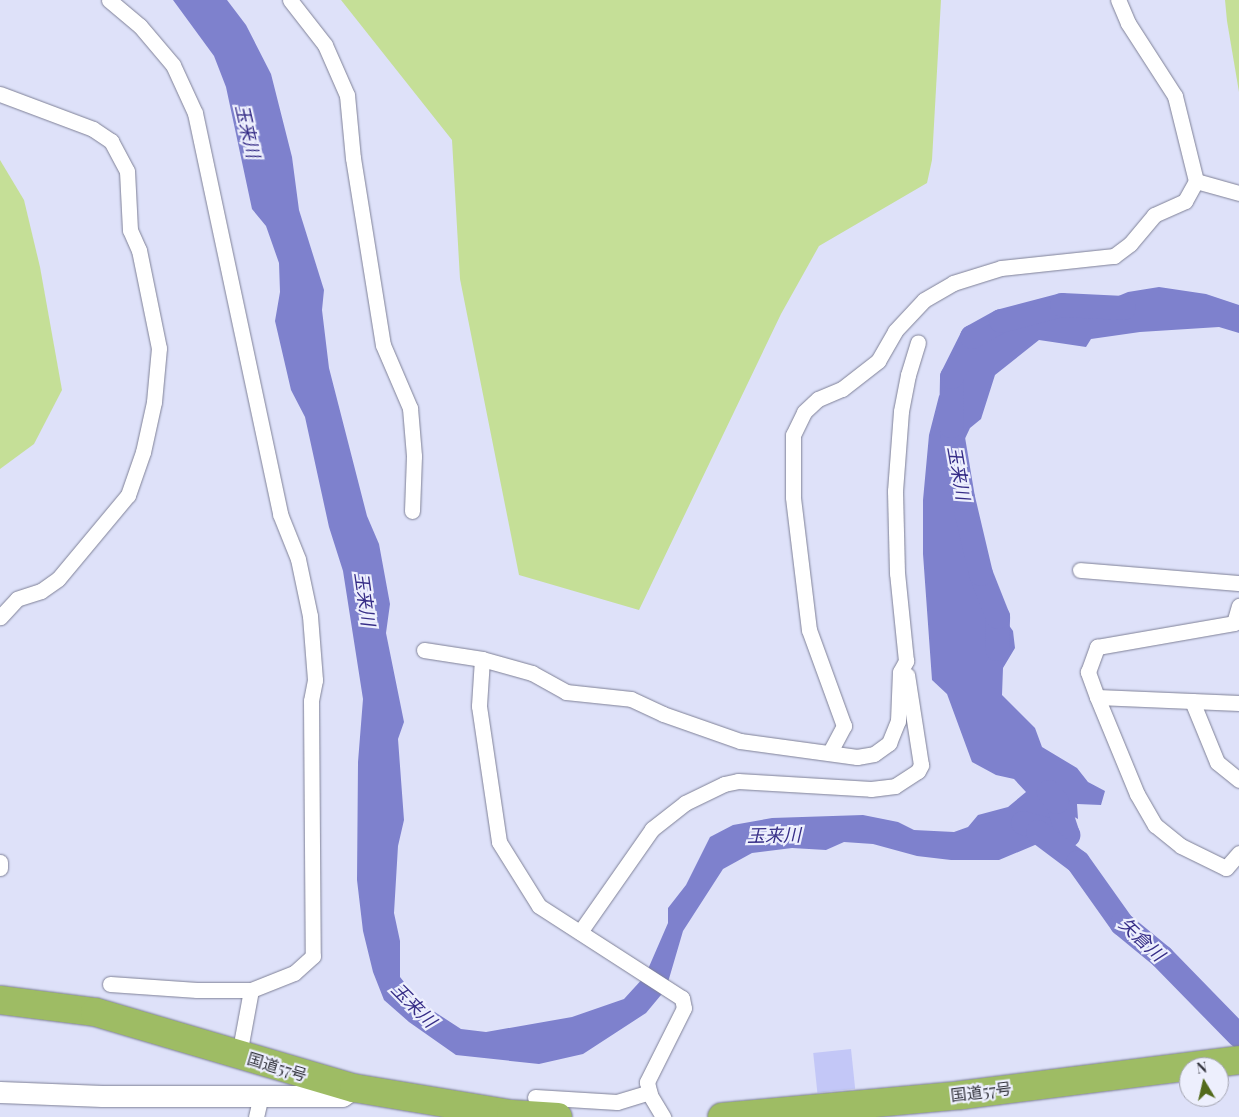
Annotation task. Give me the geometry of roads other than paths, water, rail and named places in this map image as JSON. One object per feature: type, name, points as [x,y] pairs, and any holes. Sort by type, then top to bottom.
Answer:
[{"type":"highway","name":"国道57号","points":[[0,1000],[95,1012],[354,1088],[502,1112],[558,1117]]},
{"type":"highway","name":"国道57号","points":[[722,1117],[962,1095],[1179,1068]]},
{"type":"street","points":[[109,0],[140,26],[173,65],[195,113],[280,514],[298,559],[310,616],[315,680],[311,701],[313,956],[294,973],[251,990],[197,990],[110,984]]},
{"type":"street","points":[[290,0],[325,45],[347,95],[355,168],[383,345],[410,408],[414,456],[412,511]]},
{"type":"street","points":[[830,752],[844,726],[809,630],[793,497],[793,435],[804,412],[818,398],[842,389],[878,361],[895,331],[924,300],[953,283],[1001,268],[1114,256],[1130,244],[1154,215],[1185,201],[1196,181],[1175,96],[1128,22],[1118,0]]},
{"type":"street","points":[[0,94],[93,129],[111,141],[127,171],[130,230],[139,250],[159,348],[154,402],[143,452],[128,495],[58,579],[41,591],[18,599],[0,617]]},
{"type":"street","points":[[1196,181],[1239,193]]},
{"type":"street","points":[[580,932],[652,829],[685,803],[724,784],[738,781],[871,789],[895,786],[918,771],[921,765],[906,661],[897,573],[895,490],[902,411],[908,374],[918,343]]},
{"type":"street","points":[[1080,570],[1239,584]]},
{"type":"street","points":[[1239,606],[1234,623],[1097,647],[1088,672],[1137,794],[1155,824],[1181,846],[1226,868],[1239,853]]},
{"type":"street","points":[[424,650],[482,659],[532,673],[566,692],[632,698],[663,714],[740,741],[830,752],[857,758],[874,754],[889,743],[898,721],[900,672],[906,661]]},
{"type":"street","points":[[482,659],[479,706],[499,842],[539,906],[580,932],[595,939],[675,991],[682,998],[684,1008],[647,1082],[649,1092],[663,1117]]},
{"type":"street","points":[[1097,697],[1239,702]]},
{"type":"street","points":[[1192,701],[1217,762],[1239,780]]},
{"type":"street","points":[[0,862],[0,868]]},
{"type":"street","points":[[239,1055],[251,990]]},
{"type":"street","points":[[0,1092],[342,1096],[354,1088]]},
{"type":"street","points":[[535,1097],[617,1102],[649,1092]]},
{"type":"street","points":[[256,1117],[261,1096]]},
{"type":"water","points":[[173,0],[227,0],[246,25],[271,74],[292,157],[299,210],[324,290],[322,310],[329,368],[367,516],[379,544],[390,604],[386,633],[404,722],[398,739],[404,820],[398,846],[394,913],[400,941],[400,977],[421,1003],[461,1029],[486,1032],[572,1017],[624,999],[645,976],[668,923],[668,908],[686,885],[710,837],[733,825],[772,818],[863,815],[898,822],[914,830],[954,832],[968,827],[978,815],[1008,807],[1026,792],[1014,779],[996,775],[972,762],[947,694],[932,680],[923,554],[923,500],[929,435],[939,396],[957,374],[966,370],[979,346],[1001,324],[1015,327],[1044,312],[1075,314],[1128,292],[1159,287],[1206,294],[1239,305],[1239,333],[1219,327],[1140,332],[1091,339],[1086,347],[1039,340],[995,375],[981,419],[970,428],[962,445],[956,474],[955,496],[971,511],[977,536],[975,569],[987,593],[986,617],[1003,617],[1013,631],[1015,648],[1003,668],[1002,695],[1035,728],[1042,747],[1077,768],[1088,782],[1105,791],[1101,805],[1077,804],[1078,819],[1067,813],[1042,842],[999,860],[951,860],[917,856],[873,844],[844,842],[826,850],[792,848],[752,853],[723,869],[683,931],[666,989],[646,1013],[583,1054],[539,1064],[456,1055],[409,1022],[384,1000],[373,972],[363,931],[357,880],[358,762],[363,699],[343,571],[329,527],[305,417],[291,390],[275,321],[280,292],[279,263],[266,226],[252,209],[226,87],[214,56]]},
{"type":"waterway","name":"玉来川","points":[[997,649],[998,617],[981,574],[963,498],[951,426],[952,377],[972,337],[1001,321],[1062,305],[1124,308]]},
{"type":"waterway","name":"玉来川","points":[[1023,823],[1068,835],[1057,802],[1049,792]]},
{"type":"waterway","name":"矢倉川","points":[[1038,832],[1078,862],[1122,924],[1162,957],[1239,1036]]}]
